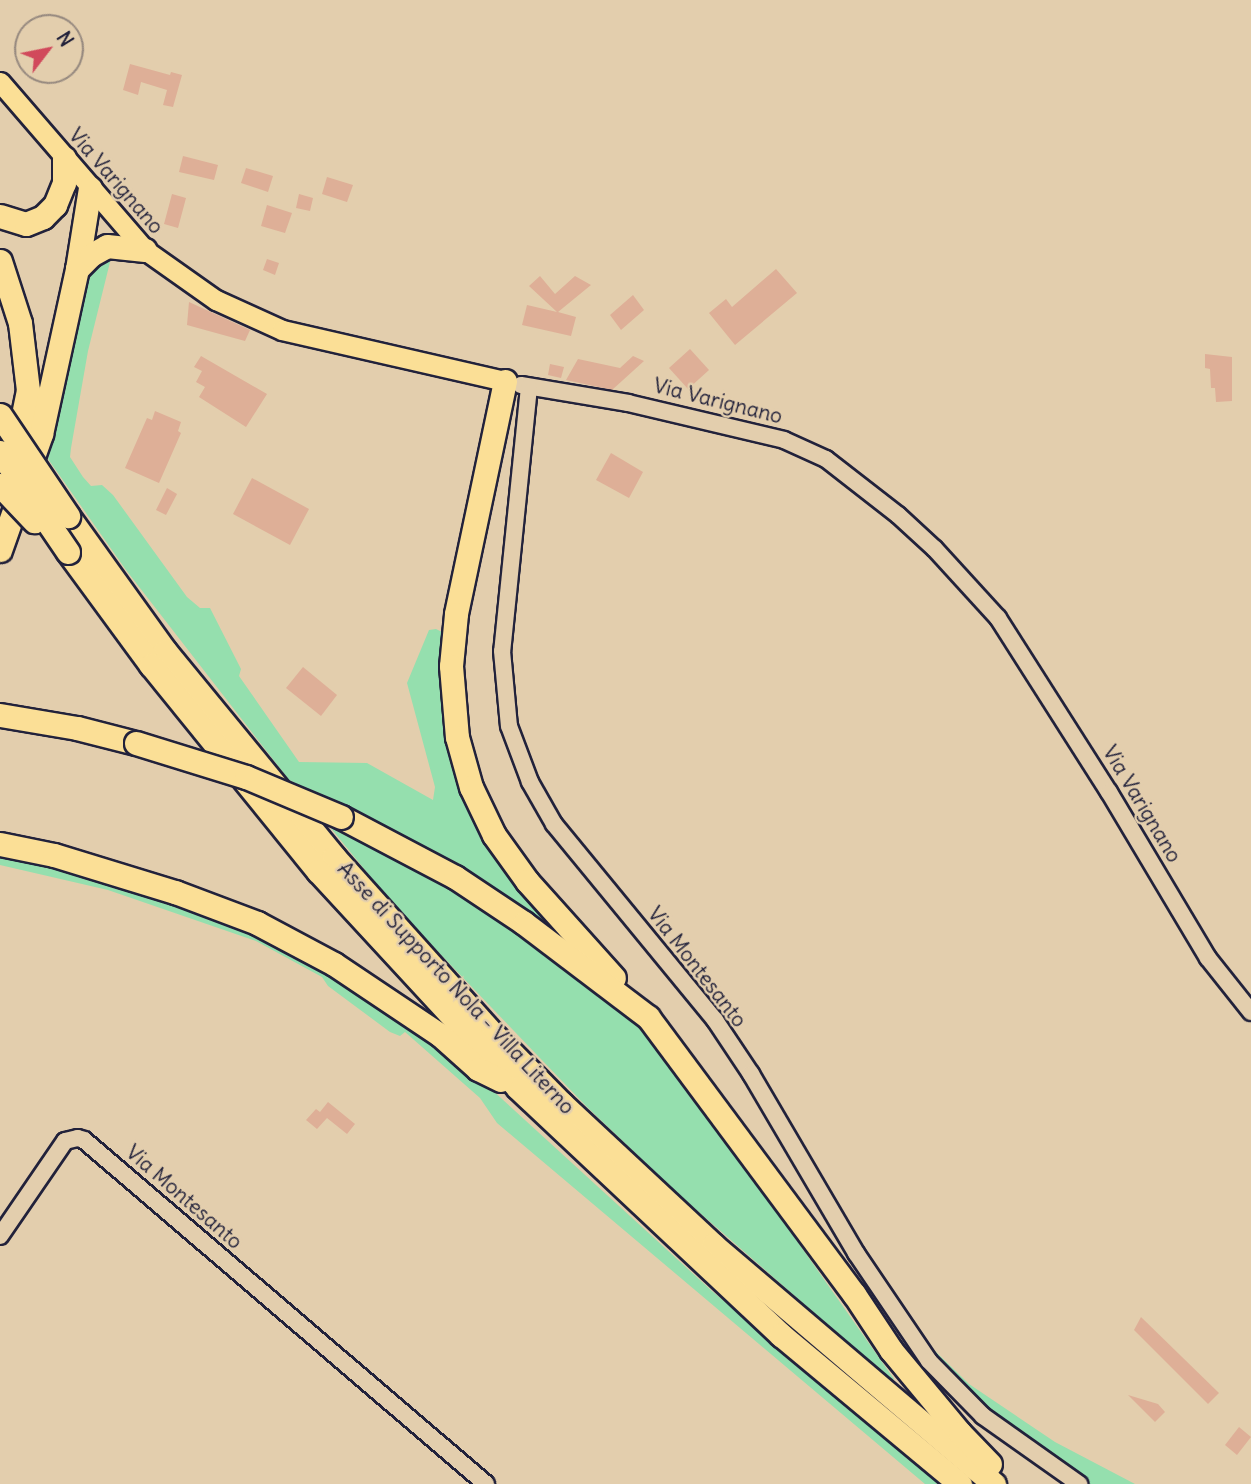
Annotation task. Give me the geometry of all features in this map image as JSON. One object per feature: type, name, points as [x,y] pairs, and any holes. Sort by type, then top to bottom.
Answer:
[{"type":"highway","points":[[0,216],[26,224],[43,217],[55,205],[64,183],[64,158]]},
{"type":"highway","points":[[0,550],[41,434],[77,269],[90,188]]},
{"type":"highway","points":[[77,269],[91,255],[107,246],[145,250]]},
{"type":"highway","points":[[0,261],[20,323],[28,390],[9,480],[0,504]]},
{"type":"highway","points":[[505,381],[456,614],[451,666],[457,737],[471,787],[494,835],[527,881],[648,1017],[854,1294],[891,1350],[960,1433],[1010,1484]]},
{"type":"highway","name":"Asse di Supporto Nola - Villa Literno","points":[[0,415],[164,651],[334,858],[494,1034],[562,1104],[713,1245],[994,1484]]},
{"type":"highway","name":"Asse di Supporto Nola - Villa Literno","points":[[0,452],[150,665],[318,871],[518,1088],[781,1335],[960,1484]]},
{"type":"highway","points":[[0,485],[68,552]]},
{"type":"highway","points":[[0,715],[77,728],[136,743],[246,778],[341,817],[455,877],[524,923],[648,1017]]},
{"type":"highway","points":[[0,844],[54,855],[175,892],[257,923],[334,964],[440,1035],[478,1069],[518,1088]]},
{"type":"main road","name":"Via Varignano","points":[[0,82],[145,250],[216,300],[282,330],[505,381]]},
{"type":"street","name":"Via Varignano","points":[[505,381],[628,403],[784,440],[826,459],[898,515],[935,549],[998,618],[1110,792],[1208,958],[1251,1012]]},
{"type":"street","name":"Via Montesanto","points":[[529,387],[502,651],[509,726],[530,782],[554,824],[715,1020],[751,1074],[863,1265],[929,1361],[983,1416],[1079,1484]]},
{"type":"street","name":"Via Montesanto","points":[[0,1236],[65,1142],[71,1138],[84,1140],[485,1484]]},
{"type":"green space","points":[[112,254],[88,351],[71,448],[70,457],[83,477],[91,486],[102,485],[113,495],[187,597],[200,608],[210,608],[241,669],[239,676],[299,762],[367,763],[433,800],[435,787],[407,683],[429,630],[436,629],[444,633],[465,785],[576,944],[562,940],[486,881],[433,851],[289,780],[126,570],[48,459],[85,276],[91,265]]},
{"type":"green space","points":[[325,821],[443,882],[508,923],[591,985],[634,1023],[657,1046],[693,1093],[894,1379],[892,1381],[677,1193],[586,1106],[396,908]]},
{"type":"green space","points":[[0,851],[133,884],[293,949],[444,1046],[712,1291],[943,1484],[925,1484],[497,1123],[480,1098],[405,1032],[400,1036],[390,1032],[328,986],[322,977],[256,941],[108,890],[0,865]]},
{"type":"green space","points":[[935,1351],[969,1384],[1055,1442],[1135,1484],[1085,1484],[983,1412],[935,1359]]},
{"type":"building","points":[[130,64],[170,75],[171,72],[182,75],[173,107],[163,105],[167,90],[141,82],[138,95],[123,90]]},
{"type":"building","points":[[183,156],[218,165],[214,180],[179,172]]},
{"type":"building","points":[[246,168],[273,176],[268,192],[241,183]]},
{"type":"building","points":[[327,177],[353,185],[347,202],[322,194]]},
{"type":"building","points":[[172,194],[186,198],[178,228],[164,224]]},
{"type":"building","points":[[299,194],[313,198],[310,211],[296,208]]},
{"type":"building","points":[[267,205],[292,213],[285,233],[261,226]]},
{"type":"building","points":[[267,259],[279,263],[275,275],[263,270]]},
{"type":"building","points":[[776,269],[797,293],[735,345],[709,313],[726,299],[732,307]]},
{"type":"building","points":[[540,276],[555,294],[575,276],[591,285],[558,312],[576,317],[571,336],[522,325],[527,305],[557,312],[529,286]]},
{"type":"building","points":[[633,295],[644,310],[621,330],[610,315]]},
{"type":"building","points":[[189,302],[250,330],[245,341],[187,325]]},
{"type":"building","points":[[690,349],[709,370],[688,389],[669,368]]},
{"type":"building","points":[[1205,354],[1232,357],[1232,401],[1216,402],[1215,388],[1211,388],[1210,369],[1205,368]]},
{"type":"building","points":[[201,356],[267,394],[246,427],[199,397],[205,387],[196,382],[202,371],[194,367]]},
{"type":"building","points":[[633,356],[644,361],[612,390],[566,380],[578,359],[620,368]]},
{"type":"building","points":[[550,364],[564,367],[561,378],[548,375]]},
{"type":"building","points":[[155,411],[181,422],[178,431],[181,433],[159,483],[125,468],[147,418],[152,420]]},
{"type":"building","points":[[611,453],[643,472],[629,498],[596,480]]},
{"type":"building","points":[[252,478],[309,509],[290,545],[233,514]]},
{"type":"building","points":[[167,488],[177,494],[166,515],[156,510]]},
{"type":"building","points":[[303,667],[337,695],[321,716],[286,688]]},
{"type":"building","points":[[328,1102],[355,1124],[347,1134],[327,1118],[317,1129],[306,1120],[316,1109],[320,1112]]},
{"type":"building","points":[[1141,1317],[1219,1393],[1208,1404],[1134,1330]]},
{"type":"building","points":[[1128,1395],[1158,1404],[1165,1412],[1155,1422]]},
{"type":"building","points":[[1239,1427],[1251,1437],[1237,1455],[1225,1445]]}]
